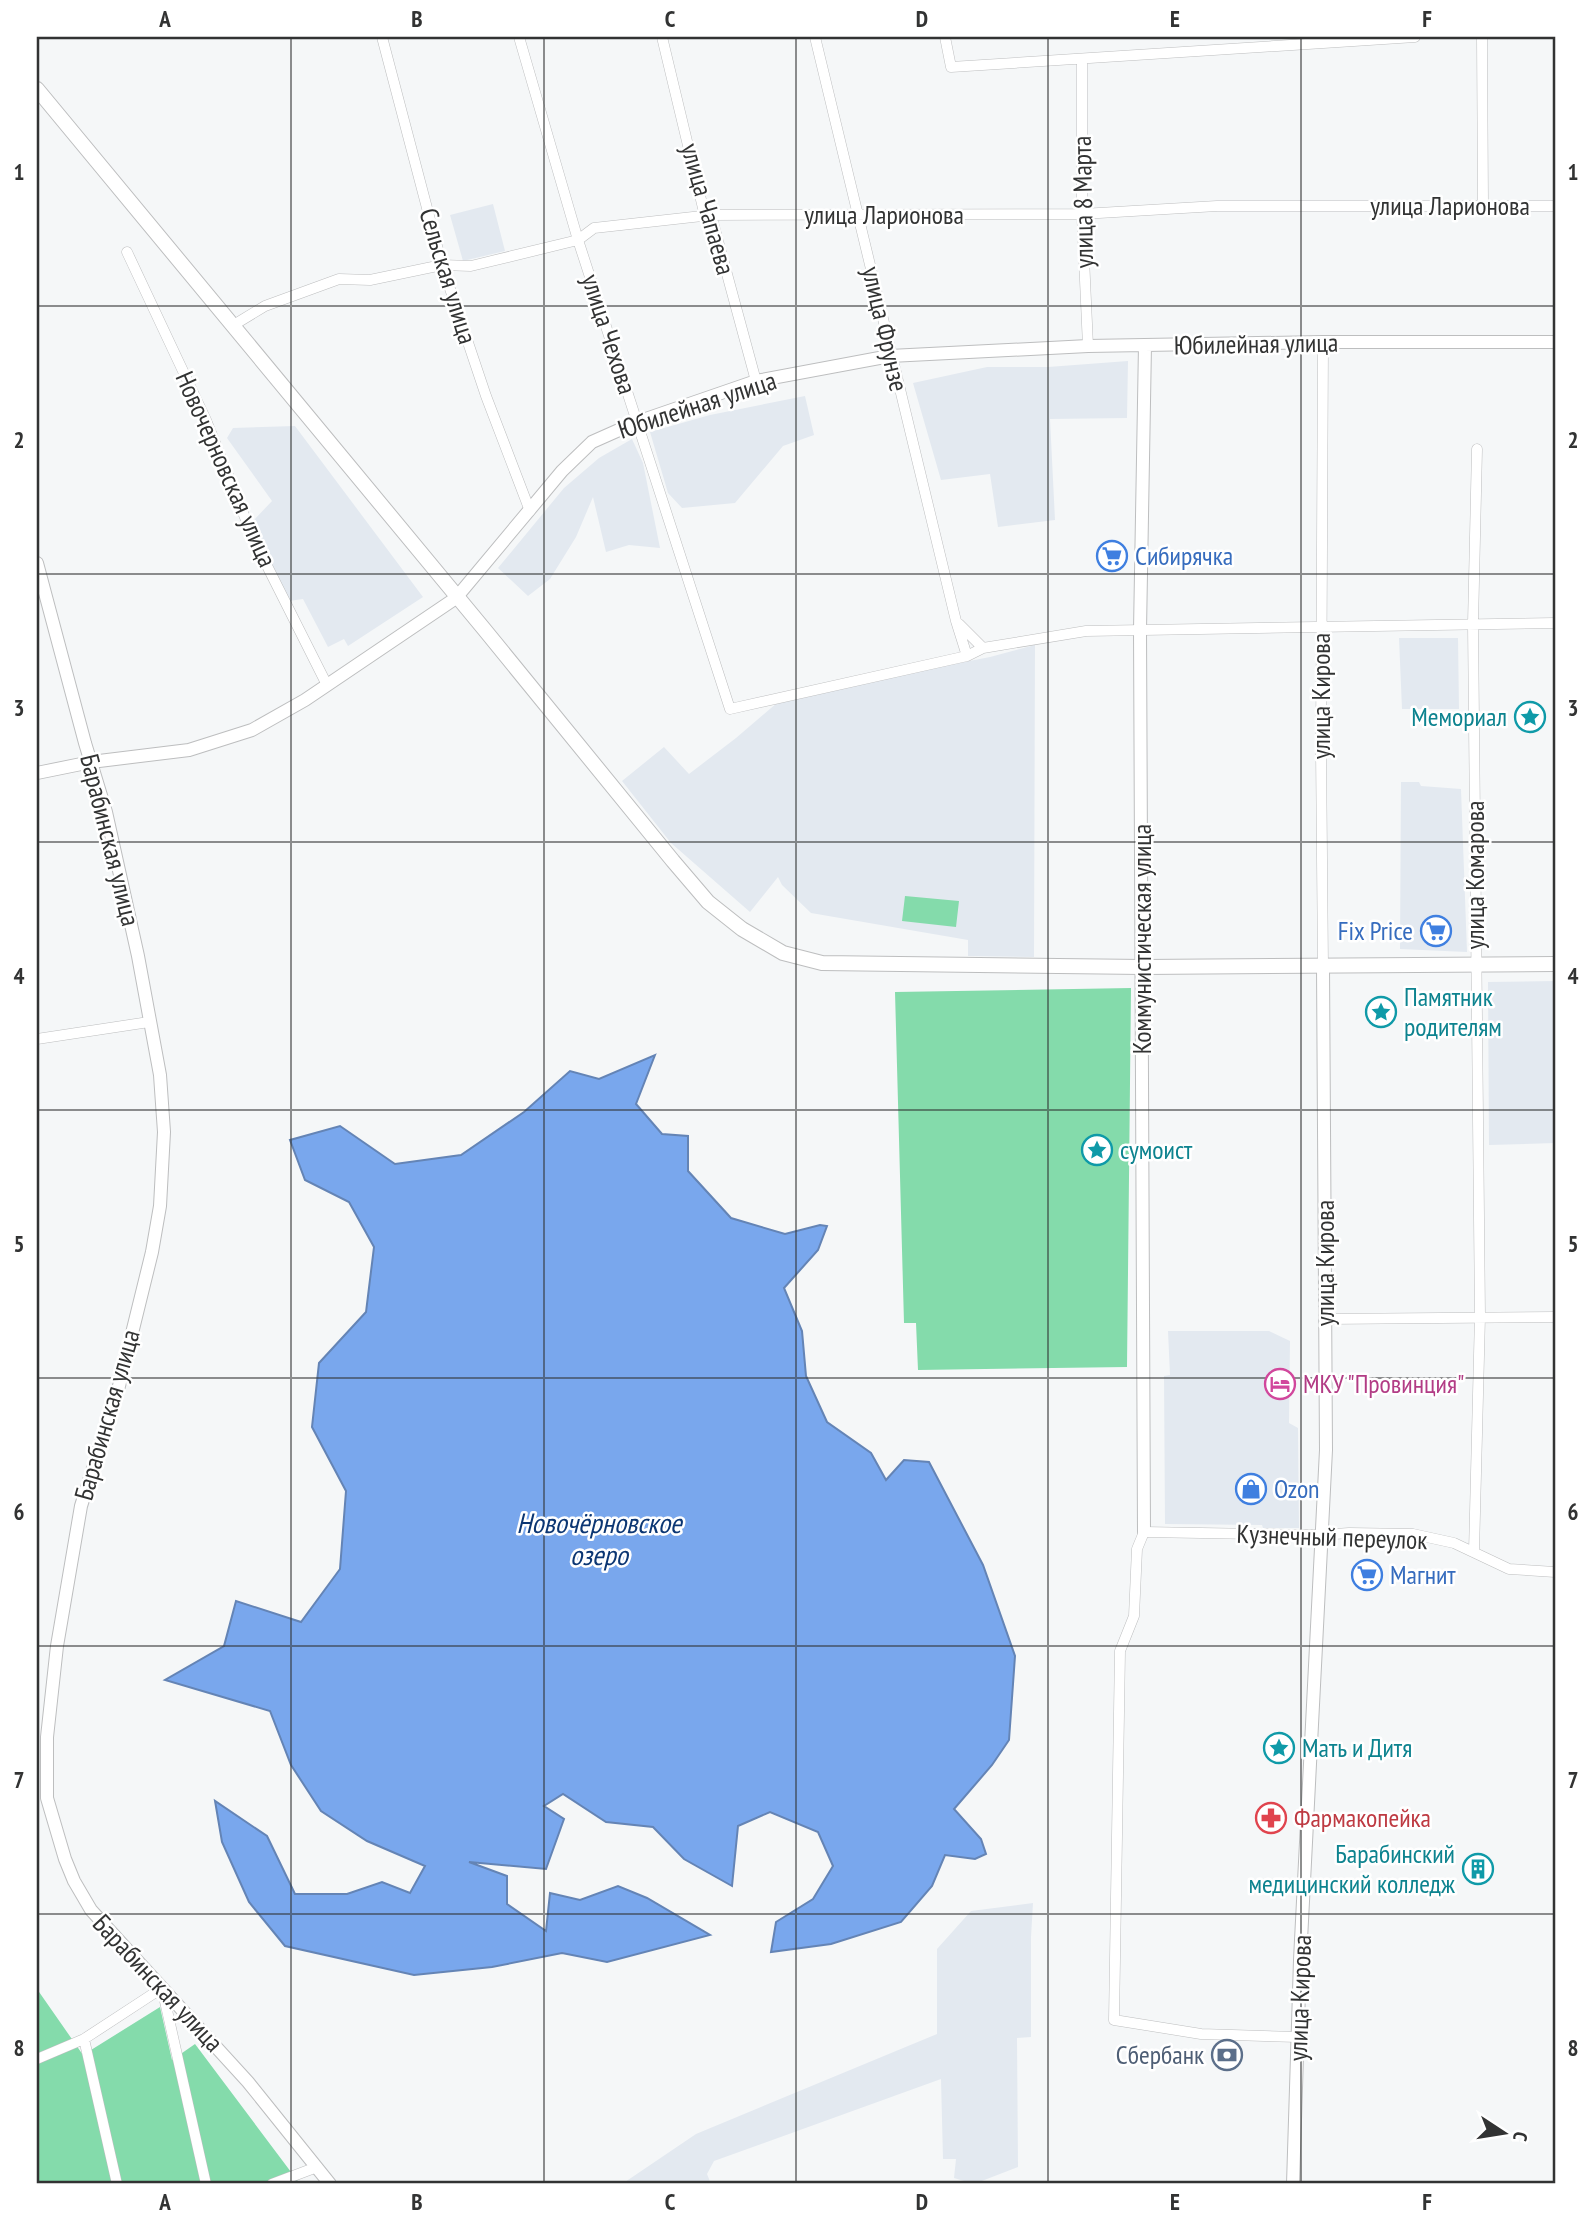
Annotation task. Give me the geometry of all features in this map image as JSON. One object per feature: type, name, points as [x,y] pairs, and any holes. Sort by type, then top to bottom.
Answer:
[{"type":"main road","points":[[37,89],[708,902],[742,929],[783,953],[822,963],[1143,967],[1555,964]]},
{"type":"street","name":"Сельская улица","points":[[382,37],[442,265],[486,396],[530,511]]},
{"type":"street","name":"улица Чехова","points":[[519,37],[578,240],[730,709],[967,656]]},
{"type":"street","name":"улица Чапаева","points":[[662,37],[703,208],[711,215],[756,381]]},
{"type":"street","name":"улица Фрунзе","points":[[816,37],[890,356],[967,656]]},
{"type":"street","points":[[944,37],[951,67],[1415,37]]},
{"type":"street","points":[[1482,37],[1483,205]]},
{"type":"street","name":"улица 8 Марта","points":[[1082,59],[1082,214],[1088,346]]},
{"type":"street","name":"улица Ларионова","points":[[232,326],[264,306],[339,279],[370,280],[442,265],[471,266],[578,240],[594,228],[711,215],[1082,214],[1217,206],[1555,206]]},
{"type":"street","name":"Новочерновская улица","points":[[127,252],[206,420],[254,540],[327,685]]},
{"type":"street","name":"улица Кирова","points":[[1293,2184],[1326,1451],[1321,627],[1323,342]]},
{"type":"street","name":"Юбилейная улица","points":[[37,773],[91,762],[189,750],[251,730],[327,685],[456,598],[562,471],[592,442],[638,422],[756,381],[890,356],[1088,346],[1555,342]]},
{"type":"street","name":"Коммунистическая улица","points":[[1144,1532],[1140,630],[1145,345]]},
{"type":"street","name":"улица Комарова","points":[[1474,1552],[1480,1316],[1473,624],[1477,449]]},
{"type":"street","name":"Барабинская улица","points":[[37,563],[109,824],[138,956],[160,1075],[164,1132],[160,1206],[152,1252],[118,1390],[81,1506],[57,1646],[47,1737],[47,1798],[65,1859],[91,1910],[248,2082],[330,2184]]},
{"type":"street","points":[[956,621],[984,648]]},
{"type":"street","points":[[967,656],[984,648],[1086,631],[1555,622]]},
{"type":"street","points":[[37,1039],[149,1022]]},
{"type":"street","points":[[1326,1318],[1555,1317]]},
{"type":"street","points":[[1144,1532],[1137,1549],[1134,1616],[1120,1651],[1114,2020],[1201,2034],[1298,2037]]},
{"type":"street","name":"Кузнечный переулок","points":[[1144,1532],[1413,1534],[1454,1543],[1509,1569],[1555,1572]]},
{"type":"street","points":[[37,2059],[84,2039],[162,1988],[206,2184]]},
{"type":"street","points":[[84,2039],[117,2184]]},
{"type":"street","points":[[272,2184],[317,2167]]},
{"type":"shaded area","points":[[493,204],[505,251],[463,261],[450,215]]},
{"type":"shaded area","points":[[1128,361],[1127,418],[1050,419],[1055,520],[998,527],[990,474],[941,480],[913,383],[987,367],[1048,367]]},
{"type":"shaded area","points":[[805,396],[814,435],[783,446],[735,503],[682,508],[668,493],[650,432],[710,415]]},
{"type":"shaded area","points":[[295,426],[423,597],[348,646],[344,639],[328,647],[303,599],[289,601],[252,522],[272,501],[227,438],[233,428]]},
{"type":"shaded area","points":[[632,439],[643,463],[660,548],[629,545],[606,552],[593,497],[576,537],[550,579],[528,596],[498,568],[564,488],[599,458]]},
{"type":"shaded area","points":[[1399,638],[1458,638],[1459,709],[1402,709]]},
{"type":"shaded area","points":[[1035,645],[1034,957],[968,956],[968,940],[811,913],[782,885],[778,877],[750,912],[671,843],[622,781],[664,747],[689,774],[784,697],[990,657]]},
{"type":"shaded area","points":[[1401,782],[1461,789],[1467,952],[1400,949]]},
{"type":"shaded area","points":[[1555,981],[1555,1143],[1489,1145],[1488,982]]},
{"type":"shaded area","points":[[1168,1331],[1269,1331],[1290,1341],[1289,1423],[1298,1428],[1299,1528],[1165,1524],[1164,1376],[1170,1375]]},
{"type":"shaded area","points":[[1033,1903],[1031,2037],[1017,2038],[1018,2167],[974,2184],[954,2178],[956,2159],[943,2159],[941,2079],[714,2161],[707,2174],[711,2184],[626,2184],[625,2182],[696,2134],[937,2034],[937,1949],[971,1911]]},
{"type":"green space","points":[[905,896],[959,901],[956,927],[902,921]]},
{"type":"green space","points":[[1131,988],[1127,1367],[918,1370],[916,1323],[904,1323],[895,992]]},
{"type":"green space","points":[[37,1989],[83,2055],[160,2007],[172,2060],[195,2044],[300,2184],[37,2184]]},
{"type":"water","name":"Новочёрновское озеро","points":[[655,1055],[636,1104],[662,1134],[688,1136],[688,1171],[731,1218],[785,1234],[820,1225],[827,1226],[818,1250],[784,1288],[802,1331],[806,1376],[827,1422],[871,1453],[886,1480],[904,1460],[929,1462],[983,1565],[1015,1656],[1009,1740],[992,1765],[954,1809],[981,1839],[986,1854],[975,1859],[945,1855],[932,1886],[901,1922],[831,1944],[771,1952],[776,1922],[813,1899],[833,1866],[818,1832],[770,1812],[738,1826],[732,1886],[684,1859],[653,1827],[606,1822],[563,1794],[544,1806],[564,1819],[546,1869],[469,1862],[507,1876],[507,1904],[546,1931],[550,1893],[580,1900],[618,1886],[647,1898],[710,1935],[607,1962],[562,1953],[492,1967],[414,1975],[285,1946],[249,1902],[222,1842],[215,1801],[267,1836],[295,1894],[347,1894],[382,1882],[410,1893],[425,1866],[367,1841],[321,1811],[291,1765],[270,1711],[165,1680],[224,1646],[236,1601],[301,1622],[340,1569],[346,1491],[312,1427],[319,1363],[366,1312],[374,1247],[349,1202],[305,1180],[290,1140],[340,1126],[395,1164],[461,1155],[524,1112],[570,1071],[599,1079]]},
{"type":"place","name":"Сибирячка","points":[[1112,556]]},
{"type":"place","name":"Мемориал","points":[[1530,717]]},
{"type":"place","name":"Fix Price","points":[[1436,931]]},
{"type":"place","name":"Памятник родителям","points":[[1381,1012]]},
{"type":"place","name":"сумоист","points":[[1097,1150]]},
{"type":"place","name":"МКУ \"Провинция\"","points":[[1280,1384]]},
{"type":"place","name":"Ozon","points":[[1251,1489]]},
{"type":"place","name":"Магнит","points":[[1367,1575]]},
{"type":"place","name":"Мать и Дитя","points":[[1279,1748]]},
{"type":"place","name":"Фармакопейка","points":[[1271,1818]]},
{"type":"place","name":"Барабинский медицинский колледж","points":[[1478,1869]]},
{"type":"place","name":"Сбербанк","points":[[1227,2055]]}]
